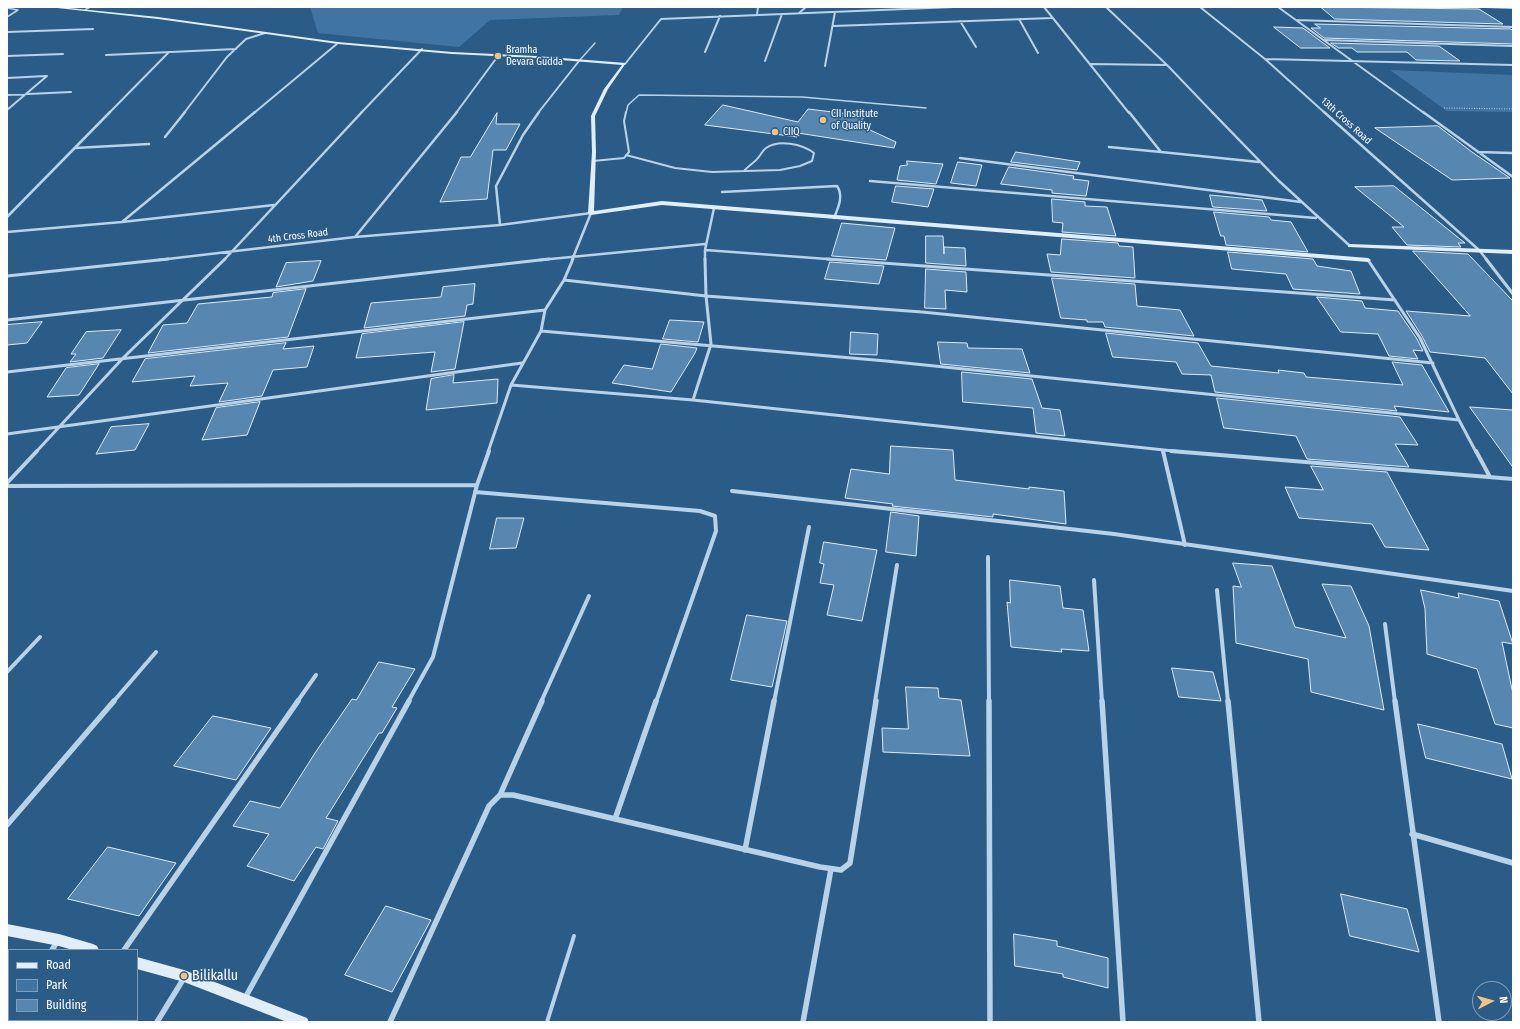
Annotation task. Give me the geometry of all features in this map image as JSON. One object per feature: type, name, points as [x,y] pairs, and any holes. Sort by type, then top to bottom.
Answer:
[{"type":"street","points":[[50,7],[158,18],[338,43],[498,56],[625,64]]},
{"type":"street","points":[[758,7],[758,15]]},
{"type":"street","points":[[799,13],[806,7]]},
{"type":"street","points":[[860,11],[863,7]]},
{"type":"street","points":[[244,1000],[433,657],[475,492],[511,385],[541,331],[545,310],[564,280],[591,213],[593,116],[606,89],[661,19],[954,7]]},
{"type":"street","points":[[1044,7],[1161,152]]},
{"type":"street","points":[[1106,7],[1166,65],[1259,162],[1316,218],[1368,260],[1420,338],[1490,477]]},
{"type":"street","name":"13th Cross Road","points":[[1200,7],[1265,59],[1479,250],[1513,294]]},
{"type":"street","points":[[1278,7],[1513,177]]},
{"type":"street","points":[[1485,7],[1513,8]]},
{"type":"street","points":[[825,66],[834,26],[835,12]]},
{"type":"street","points":[[765,61],[782,14]]},
{"type":"street","points":[[705,52],[720,16]]},
{"type":"street","points":[[834,26],[1052,18]]},
{"type":"street","points":[[1019,19],[1038,53]]},
{"type":"street","points":[[1296,20],[1513,27]]},
{"type":"street","points":[[960,21],[976,47]]},
{"type":"street","points":[[7,32],[92,29]]},
{"type":"street","points":[[165,137],[214,76],[227,57],[246,39],[265,33]]},
{"type":"street","points":[[1324,40],[1513,46]]},
{"type":"street","points":[[122,222],[338,43]]},
{"type":"street","points":[[106,55],[237,49]]},
{"type":"street","points":[[7,483],[56,428],[123,358],[232,252],[274,205],[422,49]]},
{"type":"street","points":[[7,217],[169,52]]},
{"type":"street","points":[[7,56],[63,54]]},
{"type":"street","points":[[355,237],[452,117],[498,56]]},
{"type":"street","points":[[1265,59],[1513,65]]},
{"type":"street","points":[[500,225],[496,186],[523,135],[542,107],[579,61]]},
{"type":"street","points":[[1091,64],[1166,65]]},
{"type":"street","points":[[7,78],[47,76],[7,110]]},
{"type":"street","points":[[7,95],[71,92]]},
{"type":"street","points":[[75,148],[149,144]]},
{"type":"street","points":[[1109,147],[1259,162]]},
{"type":"street","points":[[1478,152],[1513,153]]},
{"type":"street","points":[[960,158],[1301,202]]},
{"type":"street","points":[[870,181],[1316,218]]},
{"type":"street","points":[[722,192],[837,186],[839,188],[840,195],[834,218]]},
{"type":"street","points":[[591,213],[662,203],[1368,260]]},
{"type":"street","points":[[7,232],[122,222],[274,205]]},
{"type":"street","points":[[693,400],[711,344],[706,296],[705,244],[714,208]]},
{"type":"street","name":"4th Cross Road","points":[[7,276],[232,252],[355,237],[500,225],[591,213]]},
{"type":"street","points":[[7,320],[574,256],[705,244]]},
{"type":"street","points":[[1350,246],[1513,252]]},
{"type":"street","points":[[705,250],[1395,300]]},
{"type":"street","points":[[564,280],[706,296],[922,312],[1433,363]]},
{"type":"street","points":[[7,372],[545,310]]},
{"type":"street","points":[[541,331],[711,344],[1096,380],[1460,420]]},
{"type":"street","points":[[7,434],[522,363]]},
{"type":"street","points":[[511,385],[693,400],[1163,450],[1513,479]]},
{"type":"street","points":[[1163,450],[1185,545]]},
{"type":"street","points":[[7,486],[478,484]]},
{"type":"street","points":[[732,491],[1114,534],[1513,591]]},
{"type":"street","points":[[475,492],[700,511],[715,516],[716,531],[615,819]]},
{"type":"street","points":[[745,850],[809,527]]},
{"type":"street","points":[[988,557],[990,1022]]},
{"type":"street","points":[[500,795],[513,795],[745,850],[830,869],[841,870],[850,862],[897,565]]},
{"type":"street","points":[[1094,580],[1123,1022]]},
{"type":"street","points":[[1217,590],[1259,1022]]},
{"type":"street","points":[[390,1022],[489,806],[500,795],[589,596]]},
{"type":"street","points":[[1385,624],[1412,834],[1439,1022]]},
{"type":"street","points":[[7,672],[40,637]]},
{"type":"street","points":[[7,825],[156,652]]},
{"type":"street","points":[[125,949],[316,675]]},
{"type":"street","points":[[1412,834],[1513,863]]},
{"type":"street","points":[[803,1022],[830,869]]},
{"type":"street","points":[[7,930],[59,940],[90,949]]},
{"type":"street","points":[[53,949],[59,940]]},
{"type":"street","points":[[138,963],[184,976],[303,1022]]},
{"type":"street","points":[[157,1022],[184,976]]},
{"type":"lane","points":[[85,10],[90,7]]},
{"type":"lane","points":[[7,8],[18,10],[7,17]]},
{"type":"lane","points":[[579,61],[595,43]]},
{"type":"lane","points":[[593,160],[624,158],[629,152],[624,120],[628,105],[639,95],[802,97],[926,108]]},
{"type":"lane","points":[[626,155],[681,169],[708,172],[744,171],[778,170],[805,165],[812,161],[814,153],[812,150],[799,146],[779,144],[770,145],[765,148],[744,171]]},
{"type":"lane","points":[[547,1022],[574,936]]},
{"type":"path","points":[[1416,107],[1513,109]]},
{"type":"green space","points":[[310,7],[623,7],[619,15],[490,20],[459,47],[318,33]]},
{"type":"green space","points":[[1390,70],[1513,75],[1513,112],[1447,111]]},
{"type":"building","points":[[1321,7],[1479,9],[1503,24],[1335,19]]},
{"type":"building","points":[[1315,24],[1511,29],[1513,31],[1513,44],[1324,38],[1311,28],[1320,28]]},
{"type":"building","points":[[1274,27],[1303,28],[1330,48],[1301,48]]},
{"type":"building","points":[[1331,43],[1439,46],[1460,61],[1416,60],[1407,52],[1357,52],[1352,48],[1339,48]]},
{"type":"building","points":[[723,105],[798,122],[808,109],[866,116],[857,124],[896,142],[894,148],[798,133],[797,137],[705,125]]},
{"type":"building","points":[[497,113],[496,124],[520,124],[506,150],[493,150],[487,199],[440,202],[461,157],[470,157]]},
{"type":"building","points":[[1438,126],[1510,178],[1452,180],[1375,128]]},
{"type":"building","points":[[1016,152],[1080,162],[1077,170],[1011,162]]},
{"type":"building","points":[[907,161],[943,164],[936,184],[897,180],[900,166],[907,165]]},
{"type":"building","points":[[958,162],[982,165],[976,186],[951,183]]},
{"type":"building","points":[[1009,167],[1074,176],[1073,179],[1089,181],[1086,196],[1052,193],[1052,190],[1001,184]]},
{"type":"building","points":[[896,186],[934,189],[928,207],[892,202]]},
{"type":"building","points":[[1394,186],[1465,243],[1458,243],[1461,247],[1407,245],[1392,227],[1404,227],[1355,187]]},
{"type":"building","points":[[1210,195],[1262,200],[1267,211],[1213,207]]},
{"type":"building","points":[[1052,199],[1085,202],[1085,206],[1107,207],[1116,236],[1062,232],[1063,223],[1053,222]]},
{"type":"building","points":[[1214,212],[1269,217],[1271,220],[1291,222],[1308,252],[1226,245],[1224,236],[1221,236]]},
{"type":"building","points":[[842,223],[895,228],[886,260],[832,256]]},
{"type":"building","points":[[926,236],[943,236],[944,254],[944,247],[965,248],[966,266],[926,263]]},
{"type":"building","points":[[1062,239],[1118,243],[1119,246],[1133,247],[1135,278],[1051,272],[1047,254],[1060,255]]},
{"type":"building","points":[[1413,251],[1468,254],[1513,301],[1513,394],[1485,358],[1430,352],[1406,311],[1470,316]]},
{"type":"building","points":[[1228,252],[1313,259],[1317,266],[1351,271],[1360,294],[1293,289],[1286,274],[1232,269]]},
{"type":"building","points":[[321,261],[313,281],[276,287],[286,263]]},
{"type":"building","points":[[830,262],[884,266],[879,284],[825,279]]},
{"type":"building","points":[[926,269],[966,272],[967,292],[945,290],[946,309],[925,308]]},
{"type":"building","points":[[1052,278],[1135,284],[1137,306],[1180,310],[1194,336],[1105,327],[1103,322],[1087,322],[1087,320],[1061,318]]},
{"type":"building","points":[[475,284],[473,304],[467,305],[465,316],[364,328],[371,303],[441,297],[443,287]]},
{"type":"building","points":[[306,289],[288,337],[148,353],[163,325],[187,323],[198,304],[272,297],[273,293]]},
{"type":"building","points":[[1317,297],[1362,301],[1365,308],[1398,311],[1417,339],[1423,351],[1413,350],[1418,359],[1389,356],[1378,334],[1341,332]]},
{"type":"building","points":[[670,320],[704,322],[698,342],[663,339]]},
{"type":"building","points":[[42,322],[27,343],[7,345],[7,325]]},
{"type":"building","points":[[464,322],[455,369],[431,372],[435,352],[356,358],[362,334]]},
{"type":"building","points":[[121,330],[103,358],[70,362],[76,354],[71,354],[86,332]]},
{"type":"building","points":[[851,332],[878,334],[877,355],[850,354]]},
{"type":"building","points":[[1106,333],[1198,343],[1211,366],[1279,373],[1278,370],[1304,373],[1306,377],[1403,385],[1392,362],[1422,365],[1449,412],[1394,406],[1397,411],[1215,392],[1211,375],[1182,374],[1176,362],[1113,357]]},
{"type":"building","points":[[938,342],[967,343],[968,348],[1022,349],[1030,373],[941,364]]},
{"type":"building","points":[[286,343],[283,349],[314,346],[307,367],[273,370],[262,396],[219,402],[228,383],[190,386],[195,376],[132,382],[145,359]]},
{"type":"building","points":[[661,344],[697,348],[671,392],[612,383],[624,365],[652,369]]},
{"type":"building","points":[[99,364],[79,395],[47,397],[66,368]]},
{"type":"building","points":[[962,372],[1032,379],[1042,408],[1060,410],[1065,436],[1036,433],[1033,408],[963,402]]},
{"type":"building","points":[[454,375],[453,383],[498,379],[497,403],[426,410],[431,379]]},
{"type":"building","points":[[1217,398],[1400,417],[1418,445],[1395,444],[1409,467],[1307,459],[1296,436],[1224,428]]},
{"type":"building","points":[[260,402],[247,435],[202,440],[216,408]]},
{"type":"building","points":[[1470,407],[1513,410],[1513,467]]},
{"type":"building","points":[[149,424],[135,450],[96,454],[111,427]]},
{"type":"building","points":[[891,446],[953,450],[955,480],[1029,489],[1029,487],[1064,491],[1066,524],[993,514],[993,517],[892,506],[893,504],[845,498],[851,469],[889,474]]},
{"type":"building","points":[[1311,466],[1387,472],[1429,550],[1385,547],[1372,524],[1299,518],[1285,487],[1323,490]]},
{"type":"building","points":[[891,512],[919,516],[916,556],[886,552]]},
{"type":"building","points":[[497,518],[524,518],[516,548],[490,549]]},
{"type":"building","points":[[824,542],[877,550],[862,621],[827,615],[834,585],[820,583],[824,564],[820,563]]},
{"type":"building","points":[[1233,563],[1272,566],[1295,627],[1346,638],[1322,584],[1351,586],[1369,626],[1384,710],[1311,692],[1308,659],[1236,643],[1233,586],[1241,587]]},
{"type":"building","points":[[1010,580],[1060,586],[1063,608],[1083,610],[1089,651],[1061,649],[1062,652],[1011,647],[1007,602],[1010,603]]},
{"type":"building","points":[[1421,590],[1459,598],[1458,593],[1499,601],[1513,644],[1502,642],[1513,694],[1513,728],[1495,724],[1477,669],[1427,654],[1425,609]]},
{"type":"building","points":[[747,615],[787,621],[772,687],[731,680]]},
{"type":"building","points":[[379,662],[415,669],[392,707],[397,708],[382,733],[379,733],[326,818],[338,821],[323,849],[316,847],[294,881],[247,866],[269,834],[233,826],[250,801],[280,808],[352,699],[356,700]]},
{"type":"building","points":[[1172,668],[1213,672],[1221,701],[1179,697]]},
{"type":"building","points":[[906,687],[938,688],[939,698],[961,700],[970,756],[883,752],[882,728],[908,729]]},
{"type":"building","points":[[213,716],[271,728],[236,780],[174,766]]},
{"type":"building","points":[[1418,724],[1502,744],[1512,779],[1426,758]]},
{"type":"building","points":[[108,847],[176,863],[139,916],[68,899]]},
{"type":"building","points":[[1341,894],[1407,909],[1419,952],[1350,936]]},
{"type":"building","points":[[386,906],[431,920],[392,992],[345,975]]},
{"type":"building","points":[[1014,934],[1057,941],[1057,946],[1108,958],[1108,988],[1063,977],[1063,974],[1015,966]]},
{"type":"place","name":"Bramha Devara Gudda","points":[[498,56]]},
{"type":"place","name":"CII Institute of Quality","points":[[823,120]]},
{"type":"place","name":"CIIQ","points":[[775,132]]},
{"type":"place","name":"Bilikallu","points":[[184,976]]}]
